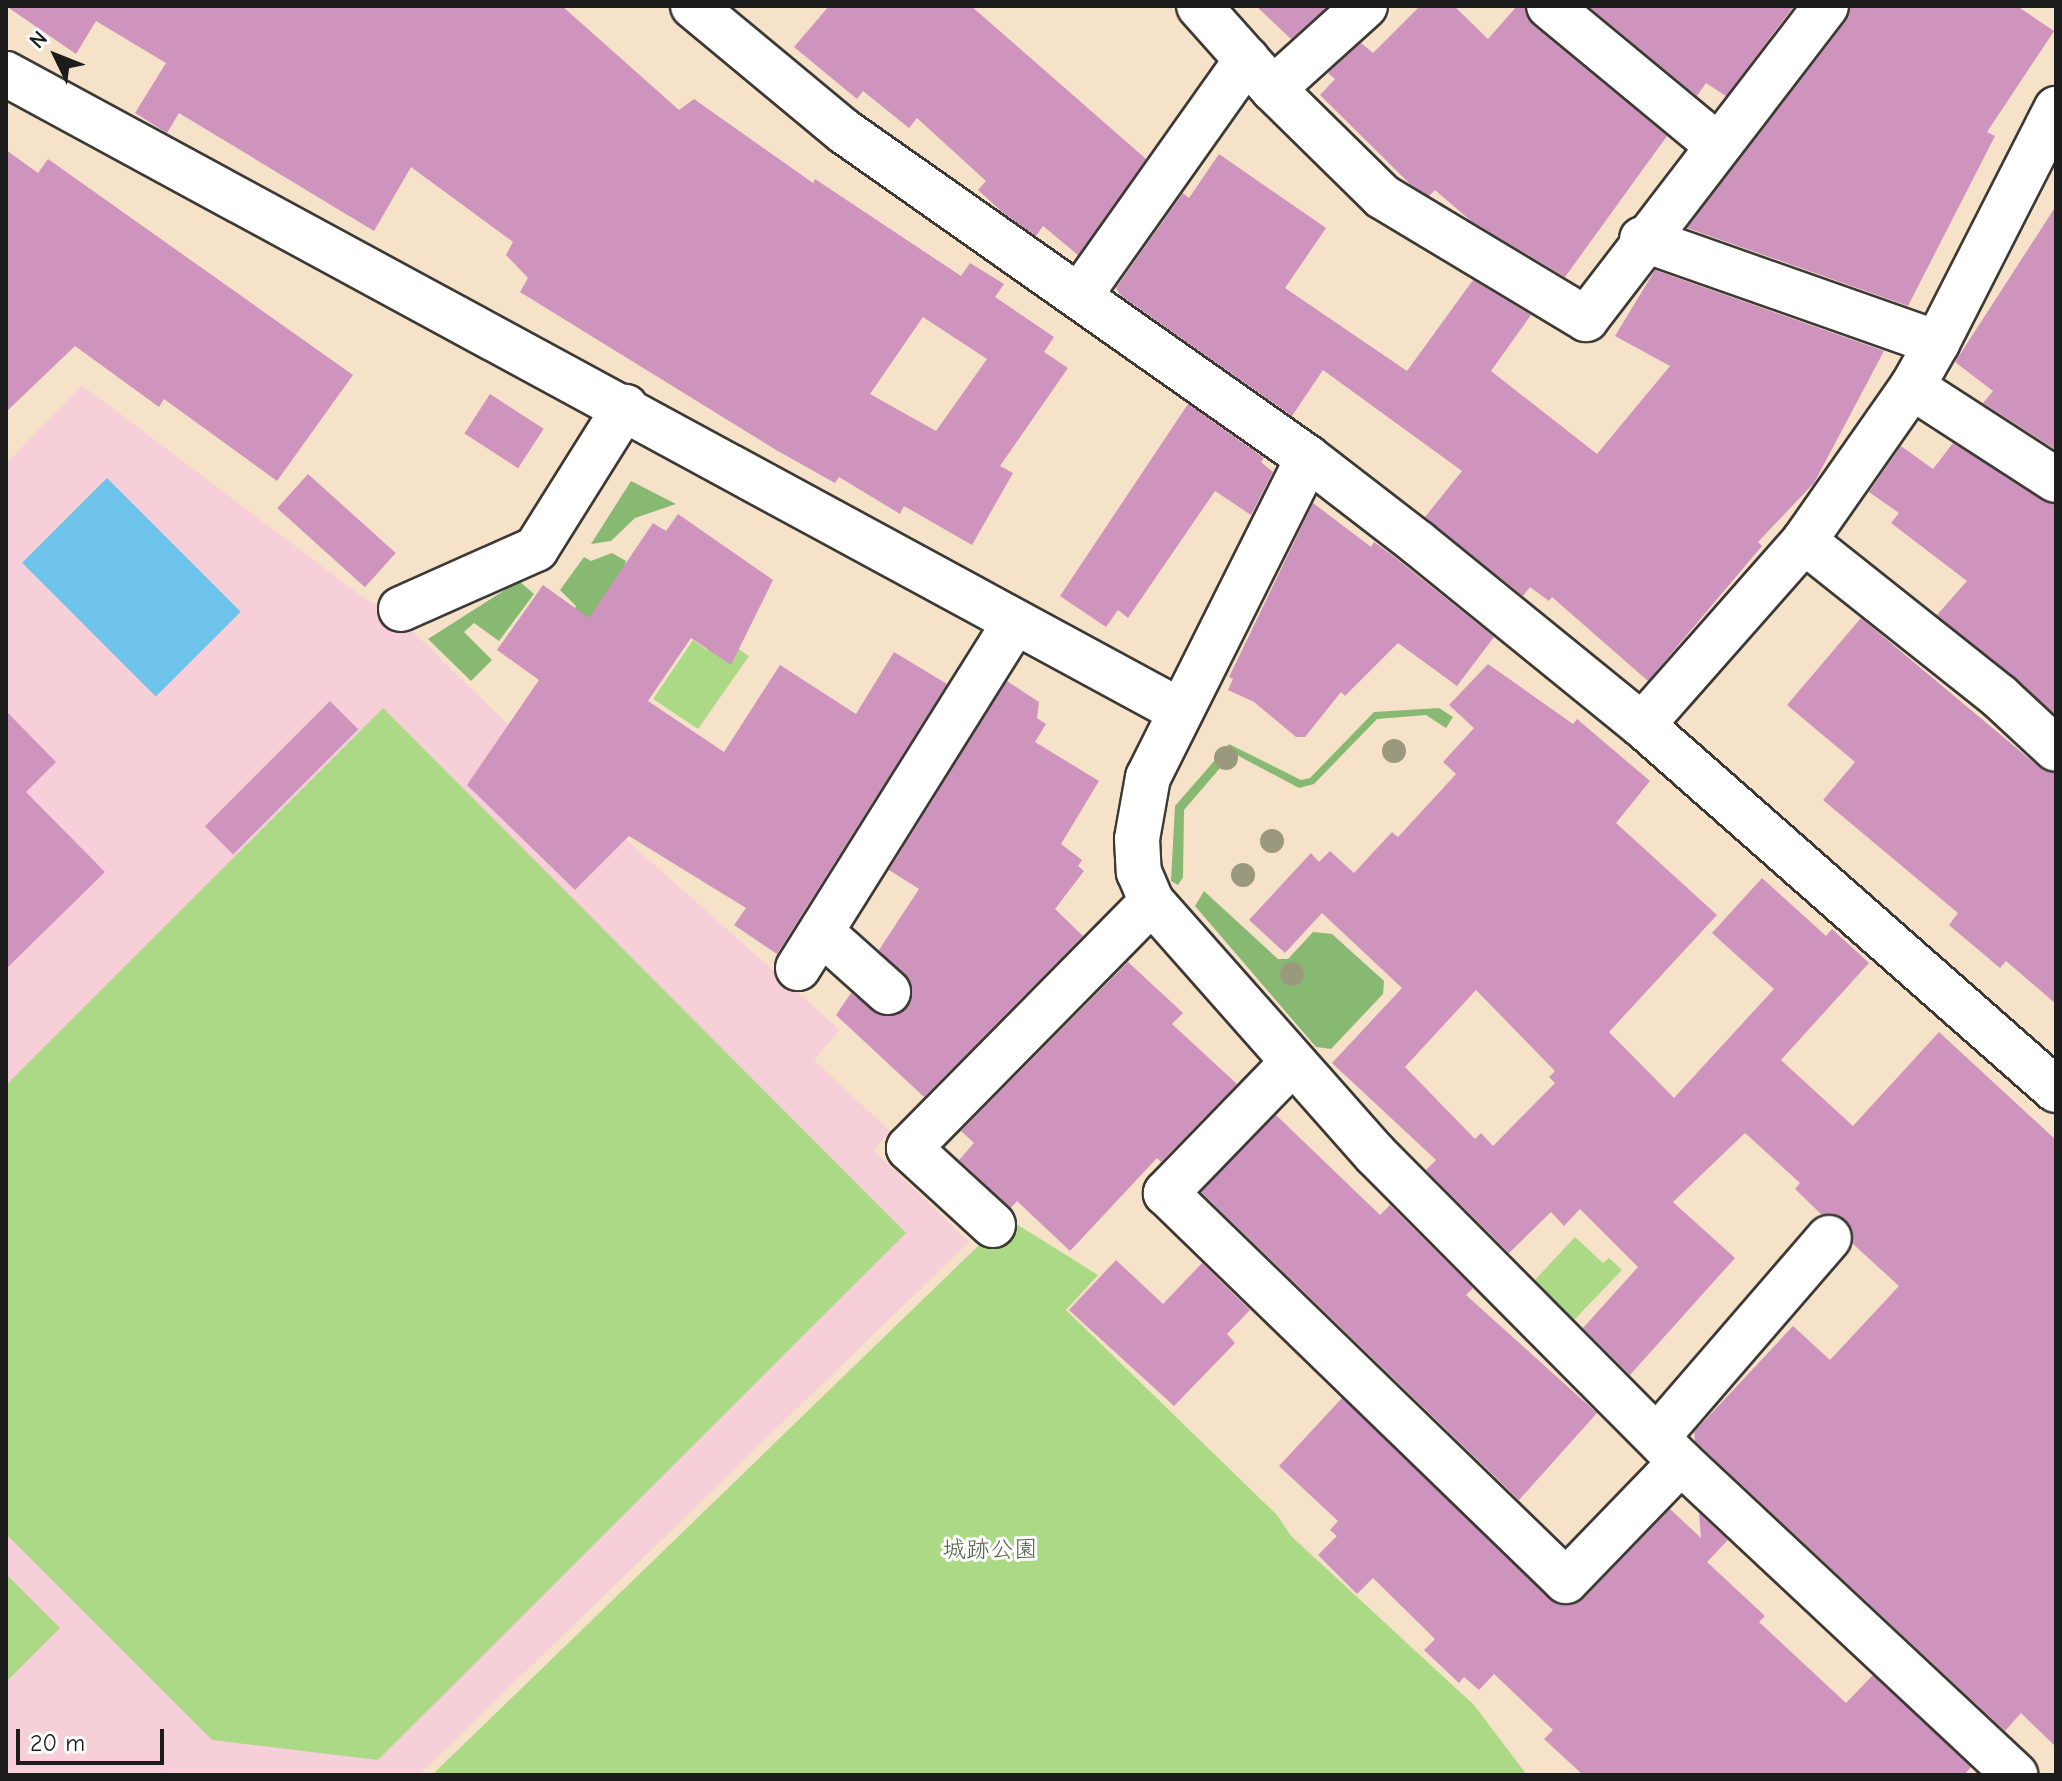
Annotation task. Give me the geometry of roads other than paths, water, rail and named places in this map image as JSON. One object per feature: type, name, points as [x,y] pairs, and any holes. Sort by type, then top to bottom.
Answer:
[{"type":"street","points":[[693,6],[845,132],[1308,458],[1642,725],[2056,1090]]},
{"type":"street","points":[[1199,6],[1260,74],[1383,197],[1586,319],[1642,239],[1826,6]]},
{"type":"street","points":[[1080,295],[1260,74],[1365,6]]},
{"type":"street","points":[[1549,6],[1717,145]]},
{"type":"street","points":[[6,74],[625,407],[1180,711]]},
{"type":"street","points":[[1642,725],[1804,541],[1912,387],[2056,109]]},
{"type":"street","points":[[1642,239],[1937,343]]},
{"type":"street","points":[[1912,387],[2056,480]]},
{"type":"street","points":[[401,609],[536,549],[625,407]]},
{"type":"street","points":[[1308,458],[1148,777],[1140,809],[1139,872],[1152,902],[1291,1064],[1669,1450],[2016,1775]]},
{"type":"street","points":[[1804,541],[2000,697],[2056,749]]},
{"type":"street","points":[[888,992],[810,950],[1015,622]]},
{"type":"street","points":[[993,1225],[909,1148],[1152,902]]},
{"type":"street","points":[[1291,1064],[1166,1193],[1566,1581],[1829,1238]]},
{"type":"water","points":[[107,478],[241,612],[156,696],[22,563]]},
{"type":"park label","name":"城跡公園","points":[[990,1550]]}]
